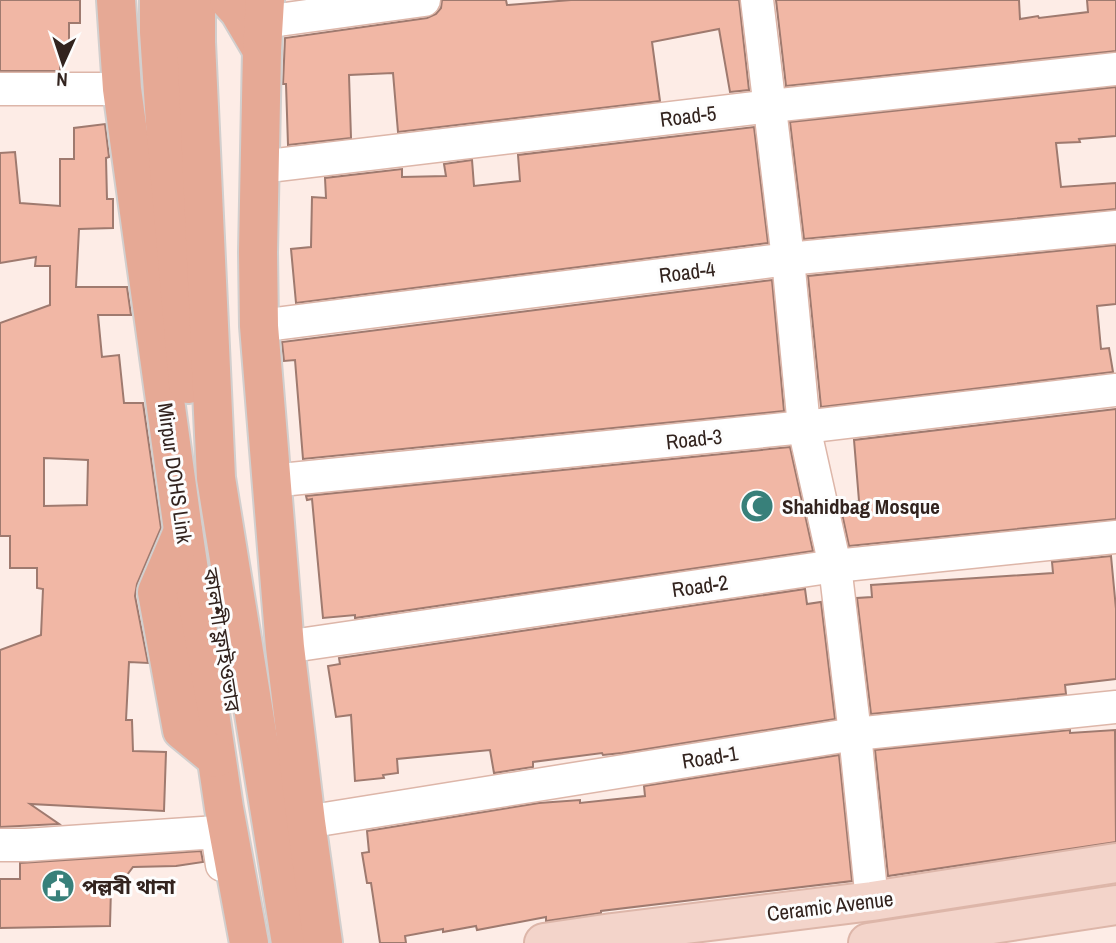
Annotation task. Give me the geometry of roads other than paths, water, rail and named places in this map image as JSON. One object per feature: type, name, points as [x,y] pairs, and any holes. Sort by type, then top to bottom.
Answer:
[{"type":"main road","name":"Mirpur DOHS Link","points":[[116,0],[122,89],[183,530],[216,758],[249,943]]},
{"type":"main road","points":[[119,49],[131,15],[142,0]]},
{"type":"main road","name":"কালশী ফ্লাইওভার","points":[[159,0],[165,123],[197,483],[273,943]]},
{"type":"main road","points":[[196,0],[216,478],[291,943]]},
{"type":"main road","points":[[229,0],[239,11],[264,24],[259,326],[285,647],[323,943]]},
{"type":"main road","name":"Ceramic Avenue","points":[[544,943],[872,901],[1116,863]]},
{"type":"main road","points":[[868,943],[1116,905]]},
{"type":"street","points":[[264,24],[424,0]]},
{"type":"street","points":[[757,0],[788,259],[804,428],[835,566],[872,901]]},
{"type":"street","name":"Road-5","points":[[260,167],[771,106],[1116,69]]},
{"type":"street","points":[[0,89],[122,89]]},
{"type":"street","name":"Road-4","points":[[259,326],[788,259],[1116,227]]},
{"type":"street","name":"Road-3","points":[[271,481],[804,428],[1116,390]]},
{"type":"street","name":"Road-2","points":[[285,647],[835,566],[1116,537]]},
{"type":"street","name":"Road-1","points":[[306,822],[855,734],[1116,707]]},
{"type":"street","points":[[0,845],[217,832],[232,922],[232,943]]},
{"type":"place","name":"Shahidbag Mosque","points":[[757,506]]},
{"type":"place","name":"পল্লবী থানা","points":[[58,886]]}]
